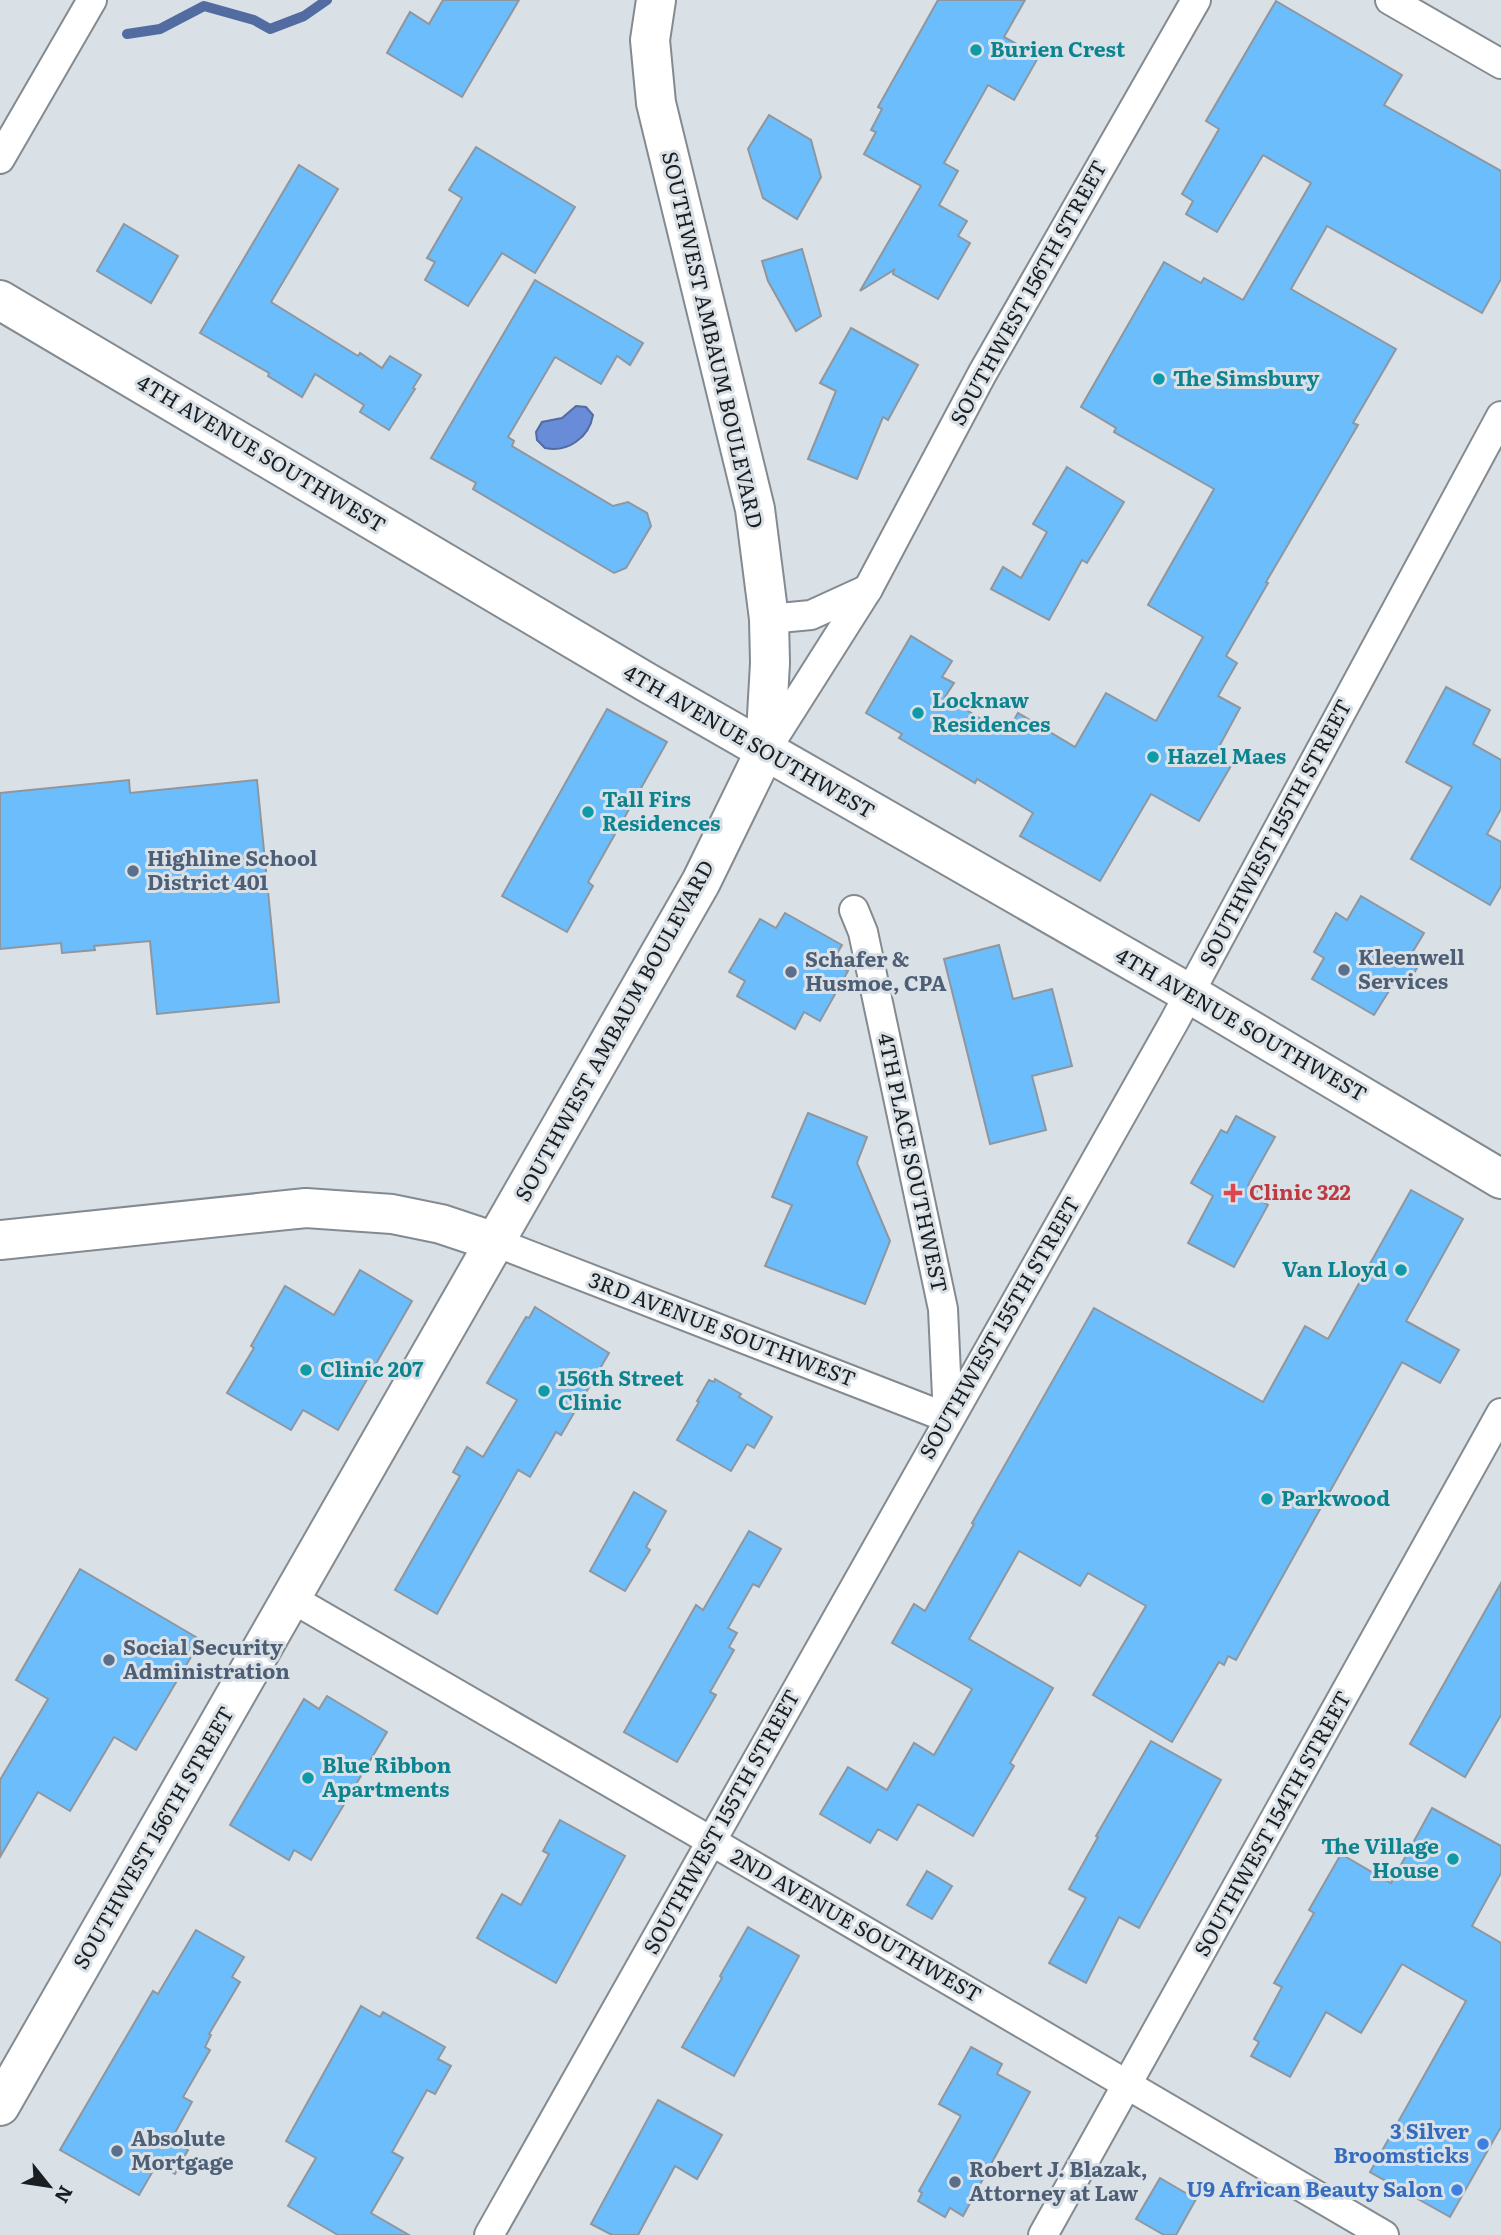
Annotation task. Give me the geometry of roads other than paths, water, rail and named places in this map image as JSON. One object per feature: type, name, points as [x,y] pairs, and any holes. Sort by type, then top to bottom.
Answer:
[{"type":"main road","name":"SOUTHWEST AMBAUM BOULEVARD","points":[[495,1242],[701,882],[765,751],[770,663],[769,620],[755,509],[656,103],[650,40],[656,0]]},
{"type":"main road","name":"4TH AVENUE SOUTHWEST","points":[[0,300],[765,751],[1190,994],[1501,1179]]},
{"type":"main road","points":[[0,1240],[306,1208],[392,1214],[441,1224],[495,1242]]},
{"type":"main road","name":"SOUTHWEST 156TH STREET","points":[[0,2106],[495,1242]]},
{"type":"street","points":[[0,159],[92,0]]},
{"type":"street","name":"SOUTHWEST 156TH STREET","points":[[765,751],[868,589],[982,374],[1196,0]]},
{"type":"street","points":[[1390,0],[1501,64]]},
{"type":"street","name":"SOUTHWEST 155TH STREET","points":[[489,2235],[948,1418],[1190,994],[1501,416]]},
{"type":"street","points":[[769,620],[811,615],[868,589]]},
{"type":"street","name":"4TH PLACE SOUTHWEST","points":[[854,911],[863,932],[943,1309],[948,1418]]},
{"type":"street","name":"3RD AVENUE SOUTHWEST","points":[[495,1242],[948,1418]]},
{"type":"street","name":"SOUTHWEST 154TH STREET","points":[[1043,2235],[1501,1413]]},
{"type":"street","name":"2ND AVENUE SOUTHWEST","points":[[291,1598],[1384,2235]]},
{"type":"water","points":[[576,406],[586,407],[593,415],[587,431],[569,446],[545,448],[537,440],[536,432],[542,422],[562,418]]},
{"type":"waterway","points":[[127,34],[160,29],[204,6],[254,20],[270,29],[304,16],[327,0]]},
{"type":"place","name":"Burien Crest","points":[[976,50]]},
{"type":"place","name":"The Simsbury","points":[[1159,379]]},
{"type":"place","name":"Locknaw Residences","points":[[918,713]]},
{"type":"place","name":"Hazel Maes","points":[[1153,757]]},
{"type":"place","name":"Tall Firs Residences","points":[[588,812]]},
{"type":"place","name":"Highline School District 401","points":[[133,871]]},
{"type":"place","name":"Kleenwell Services","points":[[1344,970]]},
{"type":"place","name":"Schafer & Husmoe, CPA","points":[[791,972]]},
{"type":"place","name":"Clinic 322","points":[[1233,1193]]},
{"type":"place","name":"Van Lloyd","points":[[1401,1270]]},
{"type":"place","name":"Clinic 207","points":[[306,1370]]},
{"type":"place","name":"156th Street Clinic","points":[[544,1391]]},
{"type":"place","name":"Parkwood","points":[[1267,1499]]},
{"type":"place","name":"Social Security Administration","points":[[109,1660]]},
{"type":"place","name":"Blue Ribbon Apartments","points":[[308,1778]]},
{"type":"place","name":"The Village House","points":[[1453,1859]]},
{"type":"place","name":"3 Silver Broomsticks","points":[[1483,2144]]},
{"type":"place","name":"Absolute Mortgage","points":[[117,2151]]},
{"type":"place","name":"Robert J. Blazak, Attorney at Law","points":[[955,2182]]},
{"type":"place","name":"U9 African Beauty Salon","points":[[1457,2190]]}]
